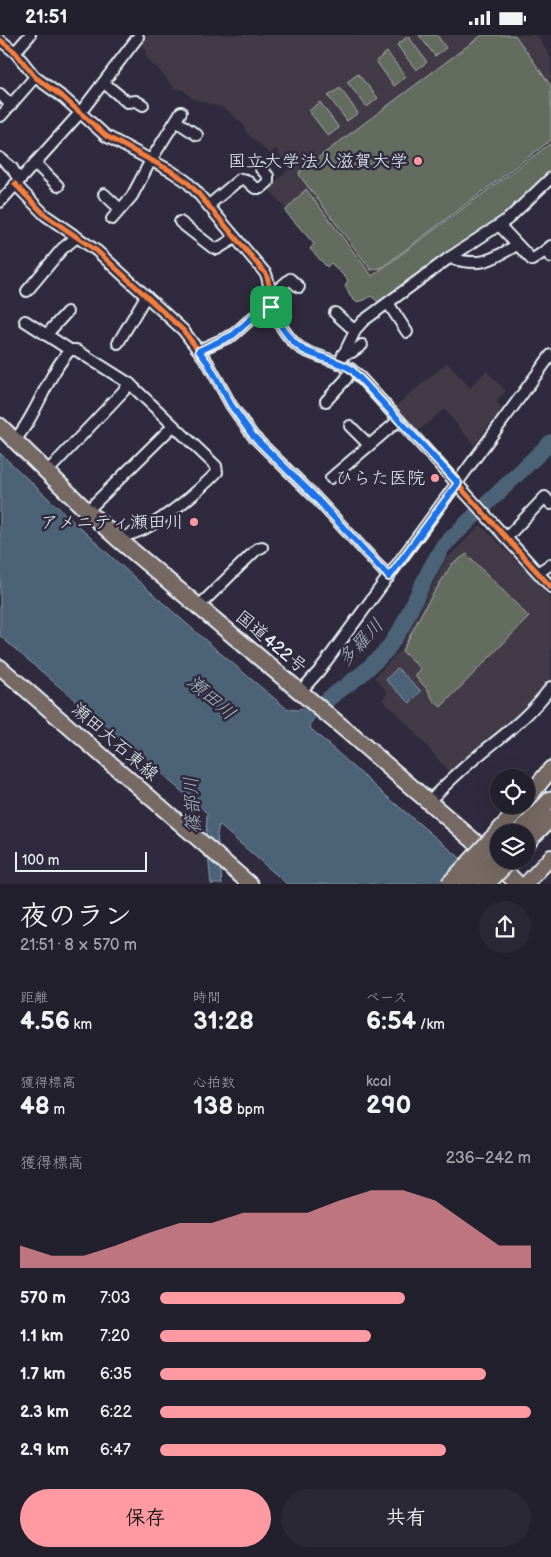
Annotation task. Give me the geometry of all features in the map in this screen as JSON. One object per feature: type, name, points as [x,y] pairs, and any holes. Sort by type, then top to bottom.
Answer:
[{"type":"highway","name":"国道422号","points":[[0,426],[118,539],[325,712],[518,884]]},
{"type":"highway","points":[[535,789],[547,775]]},
{"type":"highway","points":[[527,824],[551,799]]},
{"type":"highway","points":[[449,884],[514,814]]},
{"type":"highway","points":[[535,834],[551,818]]},
{"type":"highway","points":[[469,884],[490,862]]},
{"type":"highway","points":[[487,884],[501,869]]},
{"type":"main road","name":"瀬田大石東線","points":[[0,667],[250,884]]},
{"type":"main road","points":[[526,884],[551,857]]},
{"type":"street","points":[[15,52],[30,35]]},
{"type":"street","points":[[0,202],[80,113],[138,37]]},
{"type":"street","points":[[0,40],[15,52],[35,77],[106,136],[186,181],[266,274],[271,307],[286,332],[305,350],[342,358],[551,587]]},
{"type":"street","points":[[2,116],[35,77]]},
{"type":"street","points":[[104,83],[127,102],[136,101],[143,105]]},
{"type":"street","points":[[0,94],[11,105]]},
{"type":"street","points":[[112,219],[132,196],[178,116],[197,135]]},
{"type":"street","points":[[0,158],[12,168],[17,182],[45,215],[104,257],[183,330],[208,363],[231,405],[253,436],[314,496],[389,577]]},
{"type":"street","points":[[35,163],[58,186]]},
{"type":"street","points":[[208,205],[240,179],[246,180],[255,188],[261,188],[268,182],[268,176],[261,169]]},
{"type":"street","points":[[342,358],[355,331],[363,321],[450,257],[508,219],[551,178]]},
{"type":"street","points":[[104,195],[120,209]]},
{"type":"street","points":[[180,222],[217,249],[235,238]]},
{"type":"street","points":[[499,225],[532,261],[549,251]]},
{"type":"street","points":[[27,291],[62,249],[77,237]]},
{"type":"street","points":[[450,257],[469,263],[492,260],[516,245]]},
{"type":"street","points":[[270,291],[277,290],[290,279],[299,287]]},
{"type":"street","points":[[118,343],[146,296]]},
{"type":"street","points":[[388,303],[407,332]]},
{"type":"street","points":[[199,351],[233,335],[252,318],[271,307]]},
{"type":"street","points":[[46,335],[67,312]]},
{"type":"street","points":[[335,313],[355,331]]},
{"type":"street","points":[[25,321],[70,350],[76,350],[130,384],[216,466],[217,471],[209,481],[159,519],[144,529],[118,539]]},
{"type":"street","points":[[342,358],[362,345]]},
{"type":"street","points":[[15,440],[29,420],[53,373],[70,350]]},
{"type":"street","points":[[306,696],[319,671],[551,355]]},
{"type":"street","points":[[326,401],[346,379],[351,369]]},
{"type":"street","points":[[46,472],[130,384]]},
{"type":"street","points":[[331,478],[398,420]]},
{"type":"street","points":[[87,511],[172,426]]},
{"type":"street","points":[[350,426],[369,445]]},
{"type":"street","points":[[507,537],[545,497],[551,504]]},
{"type":"street","points":[[199,606],[250,556],[262,547]]},
{"type":"street","points":[[539,572],[551,565]]},
{"type":"street","points":[[428,802],[444,785],[506,735],[525,717],[551,687]]},
{"type":"shaded area","name":"国立大学法人滋賀大学","points":[[134,35],[537,35],[551,58],[551,174],[507,214],[378,302],[371,296],[356,302],[350,296],[345,286],[348,280],[331,263],[327,267],[310,249],[314,244],[271,191],[267,190],[289,169],[276,149],[270,154],[246,132],[244,125],[224,108],[193,99],[183,90],[175,89],[155,65],[153,66],[145,54],[147,51]]},
{"type":"shaded area","points":[[447,363],[470,388],[486,371],[506,391],[496,400],[501,409],[474,445],[444,409],[416,433],[393,408]]},
{"type":"shaded area","points":[[481,525],[535,580],[551,600],[551,683],[533,704],[452,775],[408,725],[382,699],[388,693],[375,677],[400,650],[446,559]]},
{"type":"green space","points":[[419,35],[437,35],[446,48],[435,56]]},
{"type":"green space","points":[[482,35],[515,35],[551,86],[551,140],[381,268],[371,270],[300,176],[299,172]]},
{"type":"green space","points":[[408,36],[427,62],[416,70],[397,45]]},
{"type":"green space","points":[[387,52],[406,77],[394,86],[376,61]]},
{"type":"green space","points":[[358,74],[378,98],[367,107],[347,82]]},
{"type":"green space","points":[[340,88],[358,113],[347,121],[328,96]]},
{"type":"green space","points":[[320,102],[339,128],[328,136],[309,111]]},
{"type":"green space","points":[[551,143],[551,174],[507,214],[378,302],[371,296],[356,302],[350,296],[345,286],[348,280],[331,263],[327,267],[310,249],[314,244],[285,211],[306,189],[372,276]]},
{"type":"green space","points":[[467,554],[529,617],[441,707],[433,700],[428,690],[415,676],[421,669],[402,651],[425,607],[452,564]]},
{"type":"water","name":"瀬田川","points":[[0,453],[141,583],[286,708],[295,710],[306,709],[314,717],[310,726],[311,729],[391,800],[491,884],[287,884],[219,825],[217,834],[222,884],[211,884],[206,836],[207,813],[0,636]]},
{"type":"water","points":[[397,668],[421,691],[410,703],[386,680]]},
{"type":"waterway","name":"多羅川","points":[[308,714],[363,673],[387,650],[402,627],[443,546],[551,442]]},
{"type":"cycle path","points":[[0,40],[15,52],[35,77],[64,98],[106,136],[186,181],[266,274],[273,310],[280,325],[291,339],[304,350],[338,363],[357,374],[551,587]]},
{"type":"cycle path","points":[[15,184],[45,215],[97,251],[183,330],[208,363],[231,405],[253,436],[314,496],[389,577]]},
{"type":"place","name":"国立大学法人滋賀大学","points":[[418,161]]},
{"type":"place","name":"ひらた医院","points":[[435,478]]},
{"type":"place","name":"アメニティ瀬田川","points":[[194,522]]},
{"type":"route","points":[[271,307],[286,332],[299,346],[305,350],[340,362],[357,374],[360,380],[458,483],[389,577],[314,496],[253,436],[231,405],[208,363],[199,351],[233,335],[252,318],[271,307]]},
{"type":"water label","name":"篠部川","points":[[193,805]]}]
